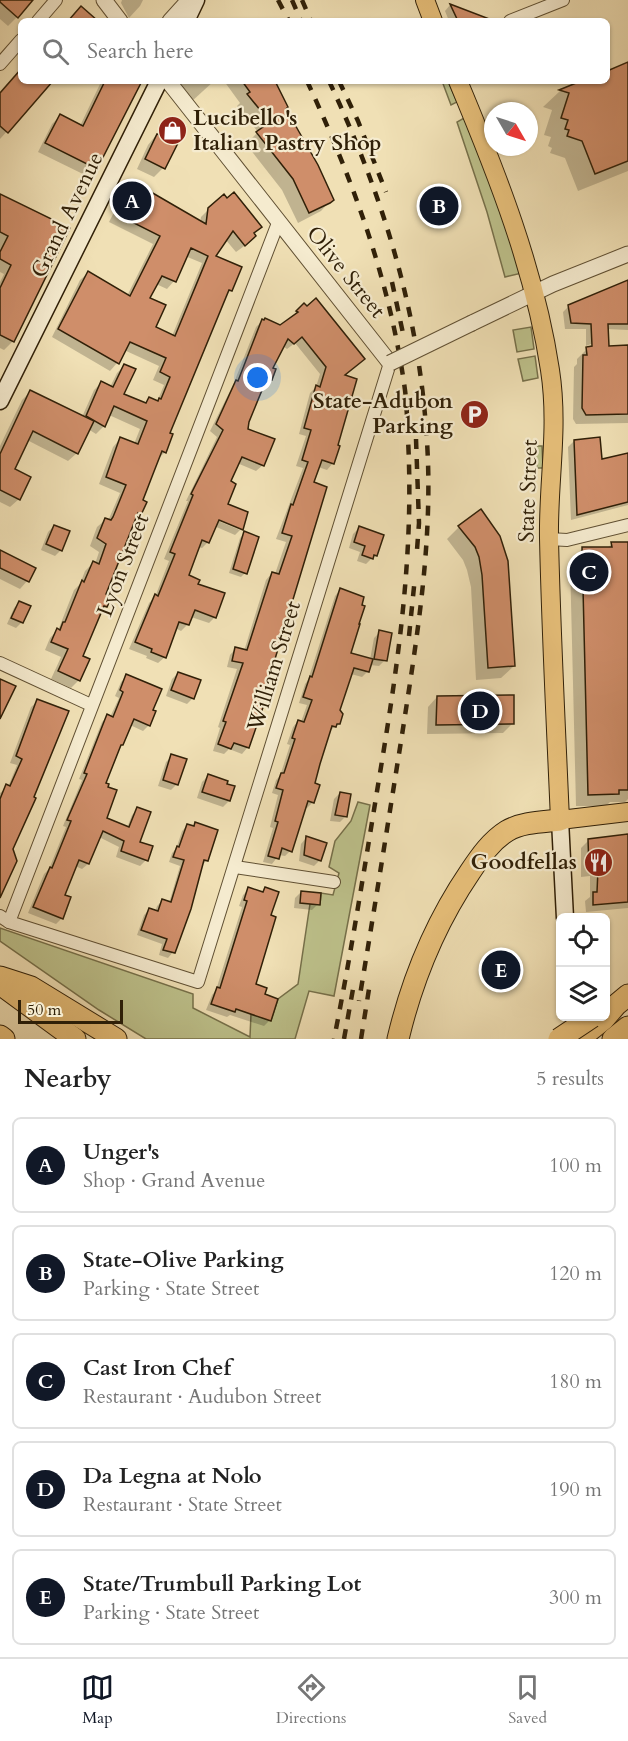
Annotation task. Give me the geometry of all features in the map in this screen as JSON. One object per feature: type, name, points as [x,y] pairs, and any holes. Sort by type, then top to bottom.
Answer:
[{"type":"highway","points":[[398,1039],[409,998],[430,944],[457,892],[476,863],[493,842],[509,830],[520,825],[560,820]]},
{"type":"highway","points":[[0,977],[31,987],[116,1039]]},
{"type":"highway","points":[[0,984],[75,1039]]},
{"type":"highway","points":[[559,1039],[589,1028],[610,1013],[617,1003]]},
{"type":"highway","points":[[613,1039],[628,1027]]},
{"type":"highway","points":[[0,1036],[4,1039]]},
{"type":"main road","points":[[187,18],[196,0]]},
{"type":"main road","points":[[424,0],[432,18]]},
{"type":"main road","name":"Grand Avenue","points":[[0,401],[158,84]]},
{"type":"main road","name":"State Street","points":[[459,84],[492,163],[536,293],[546,342],[555,413],[549,539],[566,913]]},
{"type":"main road","points":[[560,820],[628,812]]},
{"type":"main road","points":[[570,1021],[571,1039]]},
{"type":"street","points":[[41,18],[56,0]]},
{"type":"street","points":[[104,0],[118,18]]},
{"type":"street","points":[[173,18],[189,0]]},
{"type":"street","points":[[518,18],[564,0]]},
{"type":"street","points":[[0,64],[18,43]]},
{"type":"street","name":"Olive Street","points":[[170,84],[278,224],[390,363]]},
{"type":"street","name":"Lyon Street","points":[[4,919],[91,705],[278,224]]},
{"type":"street","points":[[390,363],[536,293],[628,254]]},
{"type":"street","name":"William Street","points":[[4,919],[198,982],[390,363]]},
{"type":"street","points":[[549,539],[567,540],[628,525]]},
{"type":"street","points":[[0,663],[91,705]]},
{"type":"street","points":[[235,867],[334,882]]},
{"type":"green space","points":[[443,84],[449,84],[457,102],[451,105]]},
{"type":"green space","points":[[464,118],[522,273],[505,277],[487,212],[457,122]]},
{"type":"green space","points":[[531,327],[534,349],[517,352],[513,330]]},
{"type":"green space","points":[[535,356],[538,378],[523,381],[518,359]]},
{"type":"green space","points":[[534,446],[542,446],[543,468],[537,468]]},
{"type":"green space","points":[[358,802],[370,805],[334,996],[309,991],[295,1039],[146,1039],[99,1010],[0,941],[0,928],[193,994],[193,1008],[250,1037],[251,1014],[271,1020],[278,999],[298,984],[310,904],[320,904],[321,893],[333,895],[339,873],[329,867],[335,841],[351,821]]},
{"type":"building","points":[[0,0],[33,0],[18,18]]},
{"type":"building","points":[[450,4],[487,18],[457,18]]},
{"type":"building","points":[[81,6],[95,18],[71,18]]},
{"type":"building","points":[[628,62],[628,161],[595,174],[582,141],[567,136],[569,130],[565,129],[568,120],[561,118],[569,93],[559,90],[574,84],[610,84],[610,70]]},
{"type":"building","points":[[18,72],[18,84],[50,84],[8,133],[0,126],[0,93]]},
{"type":"building","points":[[104,84],[140,84],[97,169],[45,143],[60,114],[83,126]]},
{"type":"building","points":[[244,84],[276,84],[288,107],[286,109],[318,165],[334,200],[330,203],[309,213],[293,179],[256,132],[270,122],[247,94],[250,92]]},
{"type":"building","points":[[168,118],[186,127],[165,169],[145,159]]},
{"type":"building","points":[[132,181],[206,224],[208,208],[224,194],[227,198],[234,192],[262,227],[254,233],[256,236],[245,246],[233,231],[216,256],[242,267],[232,291],[229,290],[170,433],[173,434],[166,453],[162,451],[143,500],[147,502],[141,515],[138,513],[106,594],[112,596],[107,607],[104,606],[83,656],[90,659],[80,681],[58,671],[68,649],[51,642],[57,628],[60,630],[65,622],[82,580],[84,582],[93,561],[99,564],[106,544],[97,538],[105,518],[111,520],[113,517],[126,485],[106,477],[120,437],[138,444],[147,421],[114,406],[105,427],[86,416],[101,381],[113,387],[124,364],[136,369],[124,394],[146,403],[149,397],[158,401],[159,398],[161,399],[170,377],[160,372],[166,358],[130,342],[119,364],[58,329],[88,271],[130,296],[160,236],[116,214]],"holes":[[[191,248],[208,256],[175,336],[156,327],[166,305],[150,298],[162,276],[176,282]]]},
{"type":"building","points":[[0,194],[70,228],[14,342],[0,335],[0,288],[11,265],[0,259],[0,252],[8,236],[0,232]]},
{"type":"building","points":[[628,280],[628,324],[608,324],[609,346],[628,345],[628,414],[586,415],[582,408],[583,355],[587,355],[586,347],[592,346],[591,324],[571,323],[568,305]]},
{"type":"building","points":[[316,298],[365,359],[345,375],[357,379],[334,464],[322,460],[314,482],[327,487],[265,692],[268,693],[249,748],[234,743],[231,749],[218,744],[226,722],[223,721],[243,663],[232,661],[235,647],[247,650],[272,572],[279,574],[292,536],[282,533],[308,462],[302,460],[311,430],[304,428],[316,385],[320,387],[326,367],[302,337],[294,344],[288,339],[273,368],[276,369],[272,380],[267,378],[249,422],[248,429],[275,439],[264,466],[242,457],[231,481],[236,484],[228,504],[248,512],[243,530],[219,520],[209,543],[202,540],[189,575],[200,580],[198,584],[225,593],[216,618],[195,610],[189,625],[179,622],[166,658],[135,642],[155,594],[158,596],[175,554],[170,552],[193,495],[191,494],[223,430],[216,424],[236,380],[238,381],[262,319],[265,318],[280,325],[298,312],[296,311],[304,303],[307,306]]},
{"type":"building","points":[[30,390],[94,421],[78,454],[33,431],[15,469],[31,477],[20,500],[0,490],[0,454]]},
{"type":"building","points":[[600,437],[602,459],[628,453],[628,502],[577,515],[574,440]]},
{"type":"building","points":[[481,509],[500,536],[508,561],[515,666],[488,668],[479,557],[475,547],[458,526]]},
{"type":"building","points":[[54,525],[70,531],[62,551],[46,544]]},
{"type":"building","points":[[359,526],[384,535],[377,556],[374,555],[373,559],[362,555],[365,546],[354,542]]},
{"type":"building","points":[[244,531],[259,537],[247,574],[233,569]]},
{"type":"building","points":[[611,542],[628,542],[628,790],[619,790],[619,794],[588,795],[582,547],[612,547]]},
{"type":"building","points":[[0,550],[36,568],[29,582],[0,568]]},
{"type":"building","points":[[340,588],[364,597],[362,605],[365,606],[351,653],[373,659],[369,672],[354,668],[340,710],[343,714],[340,724],[336,727],[332,726],[320,764],[315,783],[320,785],[314,803],[308,801],[292,852],[282,848],[279,859],[268,856],[278,822],[275,821],[283,790],[276,788],[281,773],[284,773],[295,739],[292,738],[298,720],[304,722],[312,700],[303,697],[310,676],[312,677]]},
{"type":"building","points":[[19,601],[31,606],[23,623],[11,618]]},
{"type":"building","points":[[379,630],[392,633],[387,661],[374,659]]},
{"type":"building","points":[[178,672],[201,680],[194,699],[171,690]]},
{"type":"building","points":[[126,674],[162,689],[153,710],[156,711],[150,726],[134,719],[121,745],[106,783],[109,784],[108,787],[117,790],[107,818],[129,827],[137,807],[151,812],[140,842],[153,846],[148,861],[121,851],[124,841],[103,831],[89,864],[79,860],[65,895],[71,897],[63,919],[33,907],[71,821],[67,820],[87,774],[84,773],[107,714],[113,717],[123,692],[120,690]]},
{"type":"building","points":[[0,679],[16,686],[0,719]]},
{"type":"building","points":[[514,695],[514,724],[436,725],[437,696]]},
{"type":"building","points":[[37,699],[69,711],[34,797],[36,798],[13,849],[17,861],[0,898],[0,799],[6,784],[10,786],[22,759],[16,756]]},
{"type":"building","points":[[171,754],[187,759],[178,785],[163,780]]},
{"type":"building","points":[[208,774],[235,786],[230,801],[202,792]]},
{"type":"building","points":[[340,792],[351,794],[347,817],[335,815]]},
{"type":"building","points":[[195,822],[218,830],[208,861],[204,860],[191,909],[175,953],[163,950],[167,939],[141,930],[149,908],[158,911],[162,899],[171,902],[184,860],[173,857],[187,824],[194,826]]},
{"type":"building","points":[[628,834],[628,902],[593,905],[593,892],[597,892],[598,869],[589,869],[588,839]]},
{"type":"building","points":[[306,836],[327,843],[321,861],[304,855]]},
{"type":"building","points":[[248,887],[263,892],[265,887],[279,892],[271,915],[276,917],[256,984],[267,988],[265,994],[278,999],[271,1021],[236,1009],[235,1012],[211,1004],[217,987],[220,988],[247,901],[244,900]]},
{"type":"building","points":[[301,891],[321,893],[320,905],[300,903]]},
{"type":"railway","points":[[278,0],[287,18]]},
{"type":"railway","points":[[292,0],[300,18]]},
{"type":"railway","points":[[302,0],[310,18]]},
{"type":"railway","points":[[308,84],[340,156],[380,270],[405,390],[409,481],[404,604],[394,685],[359,903],[334,1039]]},
{"type":"railway","points":[[330,84],[368,173],[398,267],[419,362],[428,462],[425,565],[417,633],[359,1001]]},
{"type":"railway","points":[[340,84],[358,121],[386,192]]},
{"type":"railway","points":[[392,282],[404,338]]},
{"type":"railway","points":[[416,439],[419,523],[417,550]]},
{"type":"railway","points":[[409,636],[415,577]]},
{"type":"railway","points":[[344,1039],[353,989]]},
{"type":"railway","points":[[361,1039],[369,989]]},
{"type":"place","name":"Lucibello's Italian Pastry Shop","points":[[172,131]]},
{"type":"place","name":"Unger's","points":[[132,201]]},
{"type":"place","name":"State-Olive Parking","points":[[439,206]]},
{"type":"place","name":"State-Adubon Parking","points":[[474,414]]},
{"type":"place","name":"Cast Iron Chef","points":[[589,572]]},
{"type":"place","name":"Da Legna at Nolo","points":[[480,711]]},
{"type":"place","name":"Goodfellas","points":[[598,862]]},
{"type":"place","name":"State/Trumbull Parking Lot","points":[[501,970]]}]
